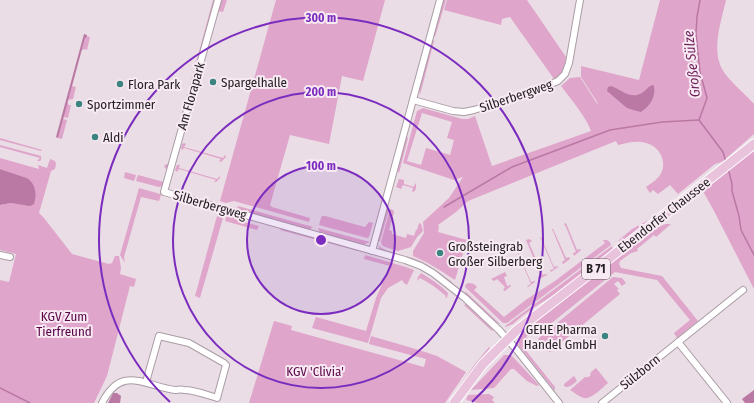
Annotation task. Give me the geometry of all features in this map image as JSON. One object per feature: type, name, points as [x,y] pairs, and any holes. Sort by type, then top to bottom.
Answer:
[{"type":"main road","name":"Ebendorfer Chaussee","points":[[454,403],[476,372],[507,339],[754,144]]},
{"type":"street","name":"Am Florapark","points":[[164,192],[218,0]]},
{"type":"street","points":[[372,251],[440,0]]},
{"type":"street","name":"Silberbergweg","points":[[413,100],[453,111],[464,112],[526,94],[556,82],[564,75],[568,66],[573,47],[580,0]]},
{"type":"street","name":"Silberbergweg","points":[[164,192],[407,260],[433,273],[465,298],[507,339]]},
{"type":"street","points":[[0,254],[10,257]]},
{"type":"street","name":"Sülzborn","points":[[602,403],[743,290]]},
{"type":"street","points":[[102,403],[109,391],[116,385],[129,380],[146,382],[174,390],[184,390],[217,400],[226,367],[224,363],[189,343],[159,336],[146,382]]},
{"type":"street","points":[[507,339],[559,403]]},
{"type":"street","points":[[678,342],[727,403]]},
{"type":"green space","points":[[213,0],[215,0],[169,167],[166,169],[164,166],[169,163]]},
{"type":"green space","points":[[221,0],[227,0],[223,12],[218,11]]},
{"type":"green space","points":[[276,0],[385,0],[363,81],[342,76],[329,144],[290,135],[270,205],[272,207],[310,218],[309,222],[234,201],[226,203],[220,201]]},
{"type":"green space","points":[[443,0],[446,0],[435,37],[433,34]]},
{"type":"green space","points":[[447,0],[527,0],[566,57],[564,67],[561,72],[554,79],[510,17],[502,19],[501,25],[444,10]]},
{"type":"green space","points":[[660,0],[726,0],[719,28],[717,48],[718,58],[726,75],[754,104],[754,134],[722,162],[715,164],[678,194],[670,185],[658,194],[653,190],[650,193],[646,187],[657,179],[662,170],[663,160],[659,151],[646,143],[632,142],[618,145],[616,141],[468,201],[438,225],[438,232],[467,240],[455,280],[413,256],[413,251],[424,233],[423,222],[449,198],[463,177],[454,180],[403,163],[417,111],[423,108],[462,119],[468,119],[475,116],[492,166],[591,131],[582,114],[561,86],[570,78],[580,77],[599,105],[581,77],[581,66],[639,80]],"holes":[[[422,113],[452,122],[447,138],[454,140],[450,155],[426,148],[421,165],[407,161]]]},
{"type":"green space","points":[[86,36],[90,37],[87,50],[82,50],[85,37],[86,38]]},
{"type":"green space","points":[[433,40],[434,41],[420,95],[419,88],[431,42]]},
{"type":"green space","points":[[72,86],[76,87],[73,99],[68,100]]},
{"type":"green space","points":[[67,102],[71,105],[68,118],[63,117]]},
{"type":"green space","points":[[63,119],[67,120],[62,139],[58,138]]},
{"type":"green space","points":[[407,137],[399,173],[397,170],[405,138]]},
{"type":"green space","points":[[0,138],[42,150],[41,151],[0,140]]},
{"type":"green space","points":[[182,144],[186,144],[184,147],[223,158],[225,155],[226,157],[221,162],[219,161],[221,159],[184,148],[182,150]]},
{"type":"green space","points":[[0,145],[41,156],[41,160],[37,161],[40,158],[0,147]]},
{"type":"green space","points":[[753,150],[754,289],[704,193],[706,187]]},
{"type":"green space","name":"KGV Zum Tierfreund","points":[[0,158],[39,169],[38,165],[47,168],[50,159],[55,161],[55,169],[51,171],[39,213],[72,254],[109,264],[112,263],[115,256],[119,256],[121,268],[120,274],[136,279],[134,287],[130,286],[107,376],[94,403],[0,403],[0,280],[9,282],[16,254],[0,250],[0,205],[11,203],[32,205],[27,178],[0,169]]},
{"type":"green space","points":[[177,165],[180,165],[179,168],[217,179],[220,176],[220,178],[214,182],[216,180],[179,169],[177,172],[175,170]]},
{"type":"green space","points":[[125,172],[136,175],[134,181],[124,178]]},
{"type":"green space","points":[[138,175],[164,182],[162,186],[159,187],[136,181]]},
{"type":"green space","points":[[399,179],[404,180],[404,184],[414,187],[415,183],[415,191],[412,192],[413,188],[403,185],[401,189],[396,187]]},
{"type":"green space","points":[[139,188],[161,195],[159,201],[141,197],[124,257],[125,263],[120,255]]},
{"type":"green space","points":[[238,206],[313,227],[309,230],[238,211]]},
{"type":"green space","points":[[390,209],[394,212],[389,230],[392,231],[392,234],[406,238],[407,234],[414,236],[419,223],[421,224],[423,231],[411,247],[398,251],[382,245],[381,242]]},
{"type":"green space","points":[[386,210],[389,210],[380,241],[378,241],[378,236]]},
{"type":"green space","points":[[227,213],[232,214],[235,219],[259,226],[257,230],[225,221]]},
{"type":"green space","points":[[217,216],[223,218],[200,298],[195,296]]},
{"type":"green space","points":[[322,216],[365,227],[369,222],[373,223],[369,237],[367,238],[319,225]]},
{"type":"green space","points":[[654,217],[653,220],[628,237],[618,241],[632,229]]},
{"type":"green space","points":[[566,223],[577,250],[581,250],[574,256],[573,253],[576,252],[564,224]]},
{"type":"green space","points":[[666,224],[671,224],[656,237],[654,235],[637,249],[638,251],[631,253],[620,261],[619,264],[621,268],[662,276],[698,321],[677,338],[674,333],[690,320],[657,280],[615,272],[538,334],[535,330],[526,337],[530,341],[523,347],[555,387],[554,390],[519,346],[521,334],[640,238],[656,228]]},
{"type":"green space","points":[[282,228],[357,249],[358,251],[280,230]]},
{"type":"green space","points":[[318,228],[370,242],[361,244],[320,233]]},
{"type":"green space","points":[[552,229],[566,258],[569,257],[570,259],[563,264],[562,262],[565,260]]},
{"type":"green space","points":[[540,237],[554,267],[558,266],[551,272],[550,270],[554,269]]},
{"type":"green space","points":[[529,239],[532,241],[529,243],[543,275],[547,274],[539,279],[538,277],[541,276],[526,240]]},
{"type":"green space","points":[[603,240],[610,242],[611,245],[507,323],[503,323],[465,287],[466,284],[469,283],[474,284],[477,287],[474,290],[504,317],[605,243]]},
{"type":"green space","points":[[378,245],[392,252],[423,262],[452,282],[449,282],[434,271],[383,251]]},
{"type":"green space","points":[[515,245],[531,282],[535,281],[528,287],[527,286],[531,284],[516,249],[512,250]]},
{"type":"green space","points":[[612,246],[613,250],[572,284],[536,306],[513,324],[505,327],[505,326]]},
{"type":"green space","points":[[365,255],[414,270],[407,285],[402,280],[388,288],[381,298],[368,343],[312,328],[316,317],[366,331],[376,298],[390,266],[364,259]]},
{"type":"green space","points":[[505,272],[507,276],[504,277],[507,286],[511,286],[505,291],[503,290],[505,287],[497,279],[494,281],[491,279]]},
{"type":"green space","points":[[421,273],[442,287],[448,293],[447,298],[424,280],[420,278],[417,281]]},
{"type":"green space","points":[[613,277],[622,278],[626,283],[622,286],[618,281],[614,284],[619,289],[617,290],[620,294],[550,352],[548,351],[538,340],[539,338]]},
{"type":"green space","points":[[465,291],[500,324],[466,294]]},
{"type":"green space","points":[[466,304],[493,330],[492,331],[464,305]]},
{"type":"green space","name":"KGV 'Clivia'","points":[[274,321],[292,326],[291,330],[424,367],[426,359],[369,344],[371,336],[437,356],[466,372],[445,403],[249,403]]},
{"type":"green space","points":[[489,347],[490,348],[476,365],[450,403],[448,403],[475,364]]},
{"type":"green space","points":[[504,355],[510,355],[513,357],[539,385],[537,386],[527,381],[514,369],[511,369],[494,388],[471,390]]},
{"type":"green space","points":[[596,368],[608,383],[600,390],[590,397],[584,398],[570,390],[585,377],[590,376],[591,372]]},
{"type":"green space","points":[[574,376],[577,381],[569,387],[564,386],[564,384]]},
{"type":"green space","points":[[489,394],[494,397],[492,400],[495,403],[478,403],[466,400],[468,395]]},
{"type":"shaded area","points":[[84,34],[87,35],[58,138],[56,137]]},
{"type":"shaded area","points":[[652,85],[654,86],[653,97],[650,104],[641,112],[627,108],[607,91],[608,87],[611,86],[630,95],[638,95]]},
{"type":"shaded area","points":[[0,169],[30,180],[35,190],[34,204],[30,206],[11,203],[0,205]]},
{"type":"shaded area","points":[[754,390],[754,402],[745,403],[742,399]]},
{"type":"shaded area","points":[[113,393],[117,393],[121,396],[120,403],[108,403]]},
{"type":"waterway","name":"Große Sülze","points":[[700,0],[696,34],[700,72],[707,98],[699,120],[723,152],[726,162]]},
{"type":"waterway","points":[[444,207],[512,167],[610,130],[662,122],[699,120]]},
{"type":"waterway","name":"Große Sülze","points":[[728,168],[741,230],[754,255]]},
{"type":"waterway","points":[[0,388],[30,403]]},
{"type":"place","name":"Spargelhalle","points":[[213,82]]},
{"type":"place","name":"Flora Park","points":[[120,84]]},
{"type":"place","name":"Sportzimmer","points":[[79,104]]},
{"type":"place","name":"Aldi","points":[[95,137]]},
{"type":"place","name":"Großsteingrab Großer Silberberg","points":[[440,253]]},
{"type":"place","name":"GEHE Pharma Handel GmbH","points":[[605,336]]}]
